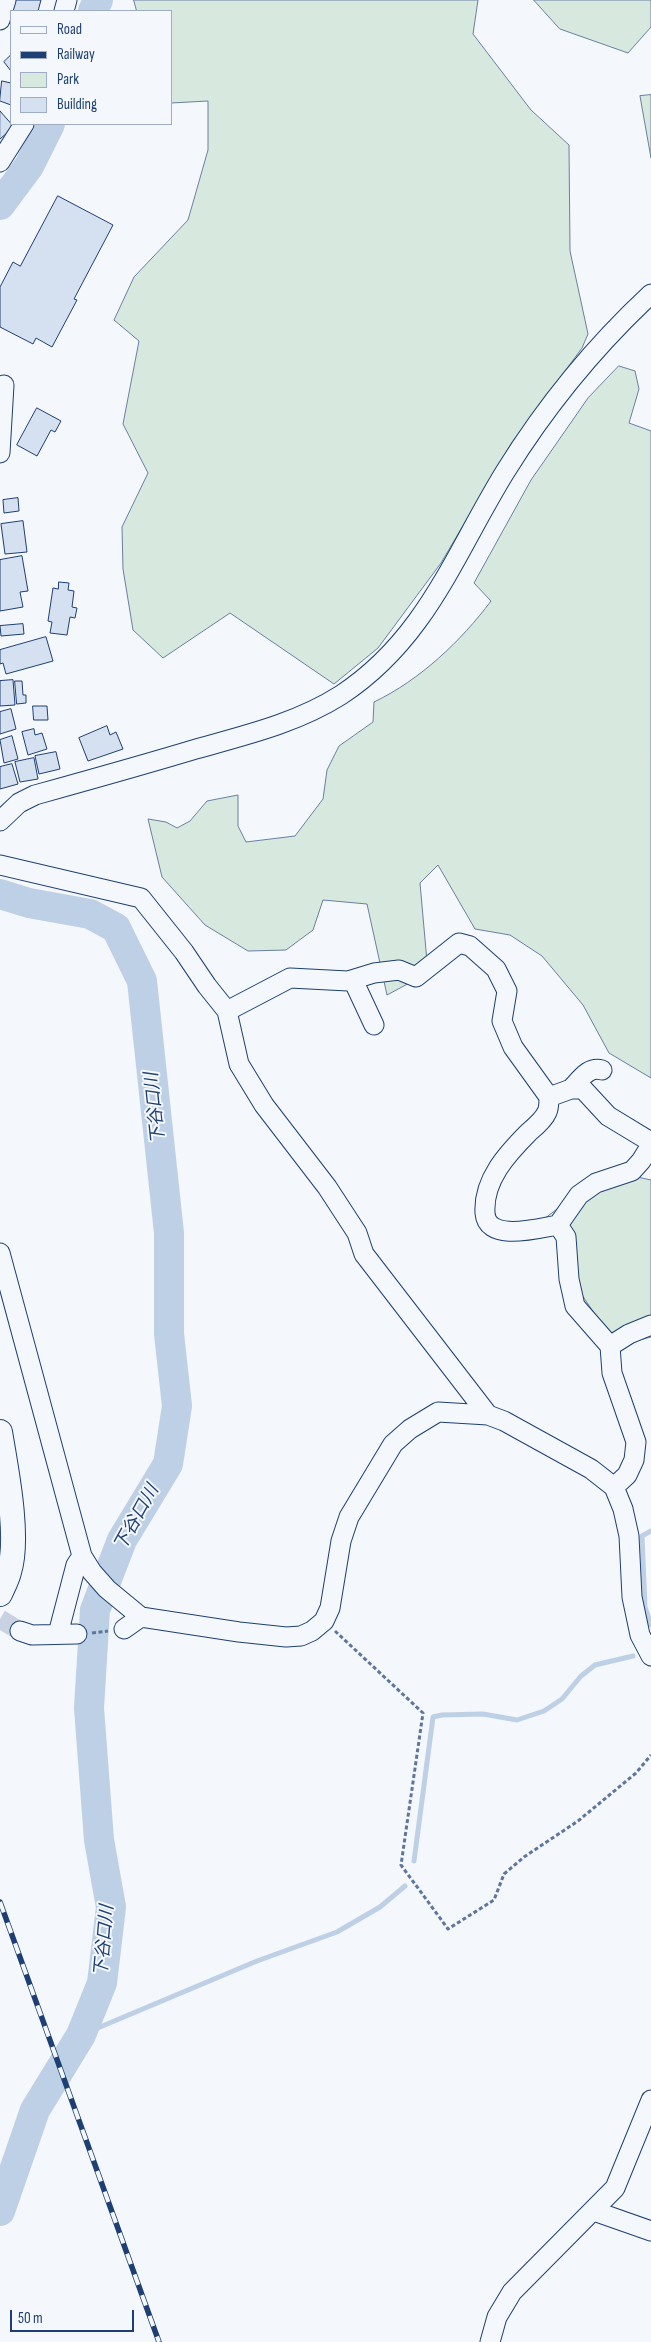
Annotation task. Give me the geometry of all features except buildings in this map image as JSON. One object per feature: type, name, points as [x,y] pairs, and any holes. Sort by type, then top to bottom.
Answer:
[{"type":"main road","points":[[0,1432],[8,1485],[13,1542],[10,1571],[0,1594]]},
{"type":"street","points":[[0,20],[6,0]]},
{"type":"street","points":[[0,162],[23,125]]},
{"type":"street","points":[[1,816],[19,803],[35,795],[272,728],[316,709],[362,679],[402,643],[421,619],[505,473],[543,414],[595,350],[651,294]]},
{"type":"street","points":[[0,453],[4,384]]},
{"type":"street","points":[[0,865],[141,898],[184,952],[206,986],[227,1011],[239,1064],[264,1105],[327,1187],[357,1233],[364,1254],[488,1415]]},
{"type":"street","points":[[227,1011],[290,978],[353,980],[399,970],[416,976],[459,943],[470,946],[496,970],[507,991],[502,1021],[513,1047],[549,1097],[547,1113],[506,1155],[491,1179],[484,1206],[485,1220],[490,1227],[497,1230],[523,1231],[558,1225],[579,1195],[596,1183],[632,1171],[642,1161],[651,1144],[608,1116],[583,1089],[571,1089],[549,1097]]},
{"type":"street","points":[[353,980],[374,1025]]},
{"type":"street","points":[[571,1089],[589,1070],[596,1068],[602,1070]]},
{"type":"street","points":[[558,1225],[566,1237],[569,1279],[575,1306],[610,1346],[612,1374],[636,1442],[634,1460],[627,1475],[614,1487]]},
{"type":"street","points":[[0,1253],[82,1556],[92,1572],[134,1611],[239,1632],[286,1637],[302,1636],[312,1632],[324,1621],[330,1608],[341,1541],[349,1517],[393,1444],[410,1429],[438,1412],[488,1415],[504,1421],[591,1470],[614,1487],[623,1510],[629,1536],[632,1597],[640,1635],[651,1656]]},
{"type":"street","points":[[610,1346],[629,1334],[651,1325]]},
{"type":"street","points":[[58,1634],[76,1565],[82,1556]]},
{"type":"street","points":[[124,1629],[134,1611]]},
{"type":"street","points":[[20,1630],[32,1634],[77,1634]]},
{"type":"street","points":[[490,2342],[497,2317],[512,2292],[615,2188],[651,2100]]},
{"type":"street","points":[[594,2211],[651,2231]]},
{"type":"path","points":[[324,1621],[424,1713],[401,1865],[448,1929],[494,1900],[504,1874],[524,1857],[578,1821],[636,1773],[651,1755]]},
{"type":"path","points":[[77,1634],[124,1629]]},
{"type":"green space","points":[[134,0],[478,0],[473,34],[531,110],[569,145],[570,251],[588,334],[582,348],[511,444],[441,563],[378,648],[334,684],[230,613],[163,658],[133,630],[123,569],[122,527],[148,473],[123,424],[139,341],[114,320],[134,277],[188,220],[208,150],[208,101],[172,103],[172,10],[137,10]]},
{"type":"green space","points":[[534,0],[651,0],[651,27],[628,53],[560,29]]},
{"type":"green space","points":[[651,95],[651,158],[640,96]]},
{"type":"green space","points":[[619,366],[635,371],[639,389],[629,423],[651,431],[651,1078],[609,1053],[583,1005],[542,956],[510,935],[475,929],[438,865],[420,883],[428,973],[387,995],[367,904],[323,900],[313,930],[286,950],[248,951],[205,925],[162,877],[148,819],[166,822],[177,828],[190,821],[207,801],[238,795],[238,826],[246,842],[295,836],[323,799],[327,770],[339,746],[373,722],[374,702],[407,683],[439,658],[467,631],[491,601],[474,583],[531,480],[588,398]]},
{"type":"green space","points":[[623,1174],[651,1180],[651,1337],[616,1346],[578,1289],[570,1230],[531,1229],[557,1209],[572,1205]]},
{"type":"waterway","name":"下谷口川","points":[[93,10],[98,0]]},
{"type":"waterway","name":"下谷口川","points":[[0,205],[29,166],[50,125]]},
{"type":"waterway","name":"下谷口川","points":[[0,894],[29,903],[90,914],[116,928],[142,981],[169,1233],[169,1334],[177,1406],[168,1464],[122,1540],[95,1610],[89,1708],[99,1840],[111,1907],[102,1983],[81,2035],[35,2110],[0,2211]]},
{"type":"waterway","points":[[651,1531],[642,1536],[645,1607],[651,1625]]},
{"type":"waterway","points":[[414,1861],[433,1717],[483,1714],[517,1720],[544,1711],[562,1699],[581,1676],[595,1665],[633,1656]]},
{"type":"waterway","points":[[81,2035],[257,1961],[337,1932],[380,1907],[405,1886]]},
{"type":"tunnel","points":[[0,1619],[20,1631]]},
{"type":"railway","points":[[0,1902],[159,2342]]}]
